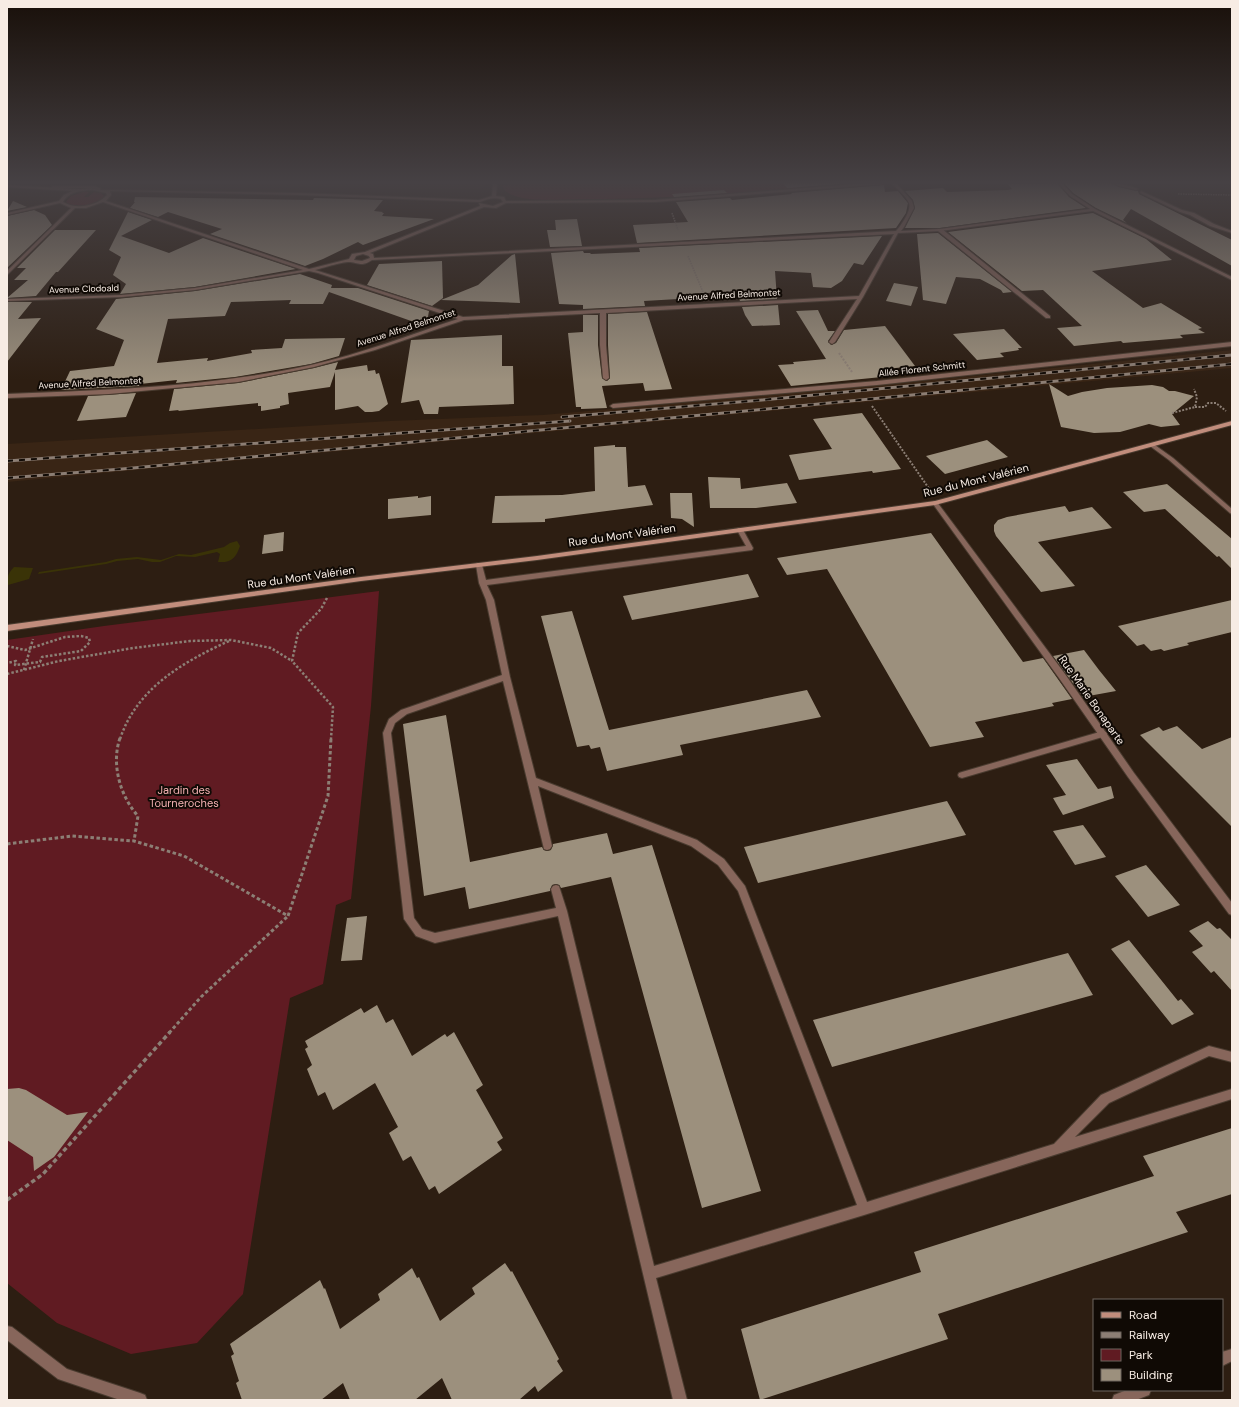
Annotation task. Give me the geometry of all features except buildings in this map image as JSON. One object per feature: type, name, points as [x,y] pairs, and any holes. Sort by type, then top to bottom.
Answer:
[{"type":"main road","name":"Rue du Mont Valérien","points":[[7,628],[935,503],[1232,423]]},
{"type":"street","points":[[7,274],[32,249]]},
{"type":"street","points":[[245,249],[463,319]]},
{"type":"street","points":[[380,249],[367,254],[354,255],[351,260],[359,263],[372,259],[573,249]]},
{"type":"street","points":[[832,342],[888,249]]},
{"type":"street","points":[[963,249],[1048,317]]},
{"type":"street","points":[[1171,249],[1232,279]]},
{"type":"street","points":[[367,254],[371,255],[372,259]]},
{"type":"street","name":"Avenue Clodoald","points":[[7,300],[122,296],[188,290],[309,270],[351,260]]},
{"type":"street","name":"Avenue Alfred Belmontet","points":[[7,396],[109,392],[238,380],[312,366],[373,349],[463,319],[860,297]]},
{"type":"street","points":[[603,311],[603,345],[606,378]]},
{"type":"street","name":"Allée Florent Schmitt","points":[[613,406],[877,383],[1232,344]]},
{"type":"street","points":[[1152,445],[1171,459],[1232,512]]},
{"type":"street","name":"Rue Marie Bonaparte","points":[[935,503],[1104,734],[1131,775],[1232,911]]},
{"type":"street","points":[[483,583],[750,548],[740,530]]},
{"type":"street","points":[[479,565],[483,583],[490,600],[506,677],[547,846]]},
{"type":"street","points":[[506,677],[404,712],[392,721],[387,733],[408,919],[419,933],[435,938],[562,911]]},
{"type":"street","points":[[962,775],[1104,734]]},
{"type":"street","points":[[532,780],[694,843],[721,862],[742,889],[864,1209]]},
{"type":"street","points":[[556,889],[680,1400]]},
{"type":"street","points":[[1058,1148],[1105,1099],[1209,1051],[1232,1057]]},
{"type":"street","points":[[650,1273],[864,1209],[1232,1094]]},
{"type":"street","points":[[7,1332],[63,1374],[140,1400]]},
{"type":"street","points":[[1119,1400],[1142,1391]]},
{"type":"path","points":[[688,255],[709,305]]},
{"type":"path","points":[[832,342],[854,375]]},
{"type":"path","points":[[1194,389],[1197,397],[1194,407]]},
{"type":"path","points":[[1172,413],[1194,407],[1205,408],[1208,403],[1214,402],[1219,404],[1223,409]]},
{"type":"path","points":[[872,406],[930,491]]},
{"type":"path","points":[[292,661],[298,634],[321,609],[334,584]]},
{"type":"path","points":[[7,646],[24,650],[40,647],[60,638],[78,636],[89,638],[90,642],[81,651],[42,657],[40,662],[15,665],[16,661],[7,663]]},
{"type":"path","points":[[134,841],[138,816],[126,804],[116,767],[117,743],[130,717],[144,697],[169,673],[204,652],[231,640]]},
{"type":"path","points":[[7,674],[59,661],[133,648],[190,641],[231,640],[271,648],[292,661],[333,707],[328,796],[288,916],[201,997],[43,1174],[7,1200]]},
{"type":"path","points":[[24,670],[28,655]]},
{"type":"path","points":[[7,844],[72,836],[134,841],[184,856],[288,916]]},
{"type":"shaded area","points":[[1232,350],[1232,368],[7,482],[7,444],[390,421],[543,415],[883,385]]},
{"type":"shaded area","points":[[237,541],[240,546],[237,554],[230,561],[226,562],[218,562],[220,554],[217,552],[195,557],[176,556],[160,562],[138,559],[117,561],[38,574],[39,572],[106,562],[116,559],[137,557],[161,560],[179,554],[191,555],[224,547]]},
{"type":"shaded area","points":[[14,567],[33,568],[29,579],[8,585],[8,575]]},
{"type":"green space","name":"Jardin des Tourneroches","points":[[379,591],[371,706],[351,899],[336,905],[323,984],[290,998],[243,1294],[197,1343],[131,1354],[57,1323],[7,1283],[7,640],[104,626]]},
{"type":"railway","points":[[562,417],[762,400],[1232,355]]},
{"type":"railway","points":[[7,478],[122,469],[767,409],[1232,364]]},
{"type":"railway","points":[[7,461],[570,421]]}]
